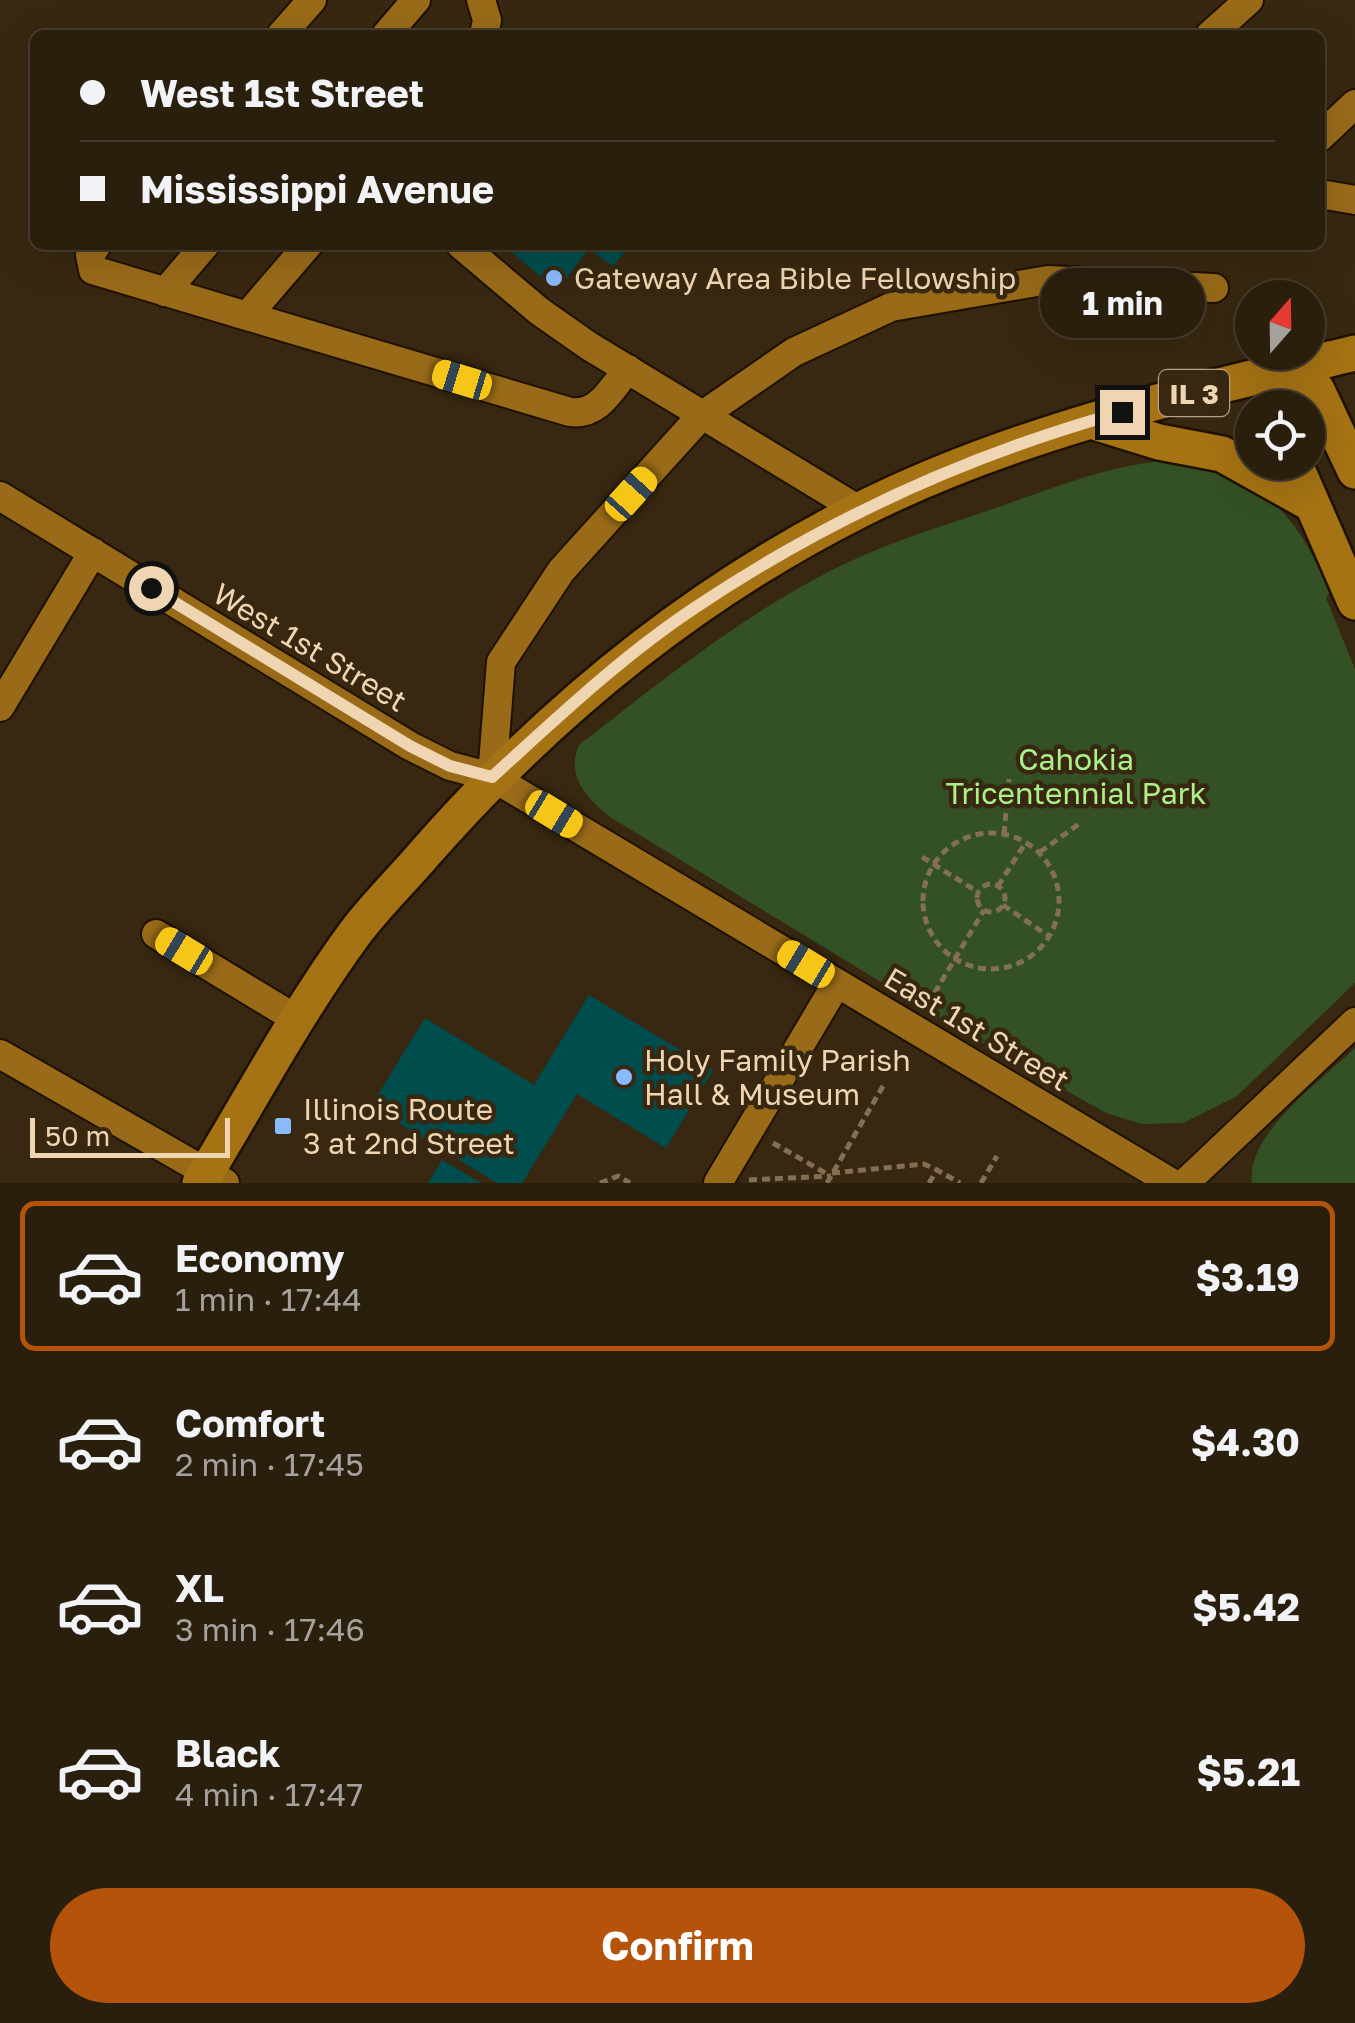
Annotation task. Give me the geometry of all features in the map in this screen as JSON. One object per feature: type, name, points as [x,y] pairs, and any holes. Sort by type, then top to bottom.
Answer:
[{"type":"main road","name":"IL 3","points":[[1325,360],[1355,353]]},
{"type":"main road","name":"IL 3","points":[[211,1180],[298,1020],[357,931],[492,777],[588,690],[695,607],[859,510],[983,458],[1091,421],[1286,370]]},
{"type":"main road","points":[[1300,370],[1317,390],[1355,472]]},
{"type":"main road","points":[[1091,421],[1160,442],[1222,454],[1308,502]]},
{"type":"main road","points":[[1300,480],[1355,602]]},
{"type":"street","points":[[285,30],[312,0]]},
{"type":"street","points":[[390,30],[416,0]]},
{"type":"street","points":[[481,0],[487,20],[485,30]]},
{"type":"street","points":[[1216,30],[1249,0]]},
{"type":"street","points":[[1325,132],[1355,104]]},
{"type":"street","points":[[1325,195],[1355,200]]},
{"type":"street","points":[[93,250],[93,270],[570,412],[590,412],[628,368]]},
{"type":"street","points":[[165,292],[202,250]]},
{"type":"street","points":[[248,316],[304,250]]},
{"type":"street","points":[[467,250],[540,311],[859,510]]},
{"type":"street","points":[[492,777],[501,662],[561,571],[705,414],[794,352],[891,307],[1048,280],[1214,288]]},
{"type":"street","name":"West 1st Street","points":[[0,496],[410,746],[450,766],[492,777]]},
{"type":"street","points":[[0,707],[93,552]]},
{"type":"street","name":"East 1st Street","points":[[492,777],[1172,1183]]},
{"type":"street","points":[[156,934],[298,1020]]},
{"type":"street","points":[[719,1182],[837,983]]},
{"type":"street","points":[[1184,1183],[1355,1022]]},
{"type":"street","points":[[0,1054],[211,1180]]},
{"type":"path","points":[[1004,834],[1009,779]]},
{"type":"path","points":[[1040,852],[1079,824]]},
{"type":"path","points":[[1004,834],[1026,842],[1040,852],[1053,871],[1060,893],[1059,915],[1050,937],[1018,965],[997,970],[975,968],[939,946],[928,928],[924,885],[946,850],[963,838],[1004,834]]},
{"type":"path","points":[[998,886],[1026,842]]},
{"type":"path","points":[[922,857],[978,892]]},
{"type":"path","points":[[989,884],[998,886],[1004,893],[1002,905],[996,910],[984,910],[978,904],[978,892],[989,884]]},
{"type":"path","points":[[1002,905],[1050,937]]},
{"type":"path","points":[[928,1004],[984,910]]},
{"type":"path","points":[[830,1178],[883,1086]]},
{"type":"path","points":[[773,1143],[830,1178]]},
{"type":"path","points":[[981,1183],[997,1156]]},
{"type":"path","points":[[719,1182],[830,1178],[924,1164],[960,1183]]},
{"type":"path","points":[[929,1183],[937,1170]]},
{"type":"path","points":[[600,1183],[618,1176],[630,1183]]},
{"type":"green space","name":"Cahokia Tricentennial Park","points":[[1180,459],[1208,466],[1233,475],[1235,480],[1241,480],[1274,503],[1291,521],[1318,566],[1329,593],[1326,598],[1355,669],[1355,983],[1237,1096],[1183,1123],[1142,1124],[1106,1113],[968,1035],[610,817],[581,786],[575,767],[579,745],[647,692],[754,615],[830,571],[901,540],[1066,483],[1130,466]]},
{"type":"green space","points":[[1355,1048],[1355,1183],[1252,1183],[1253,1164],[1273,1127]]},
{"type":"building","name":"Gateway Area Bible Fellowship","points":[[509,250],[588,250],[557,290]]},
{"type":"building","name":"Gateway Area Bible Fellowship","points":[[590,250],[627,250],[613,266]]},
{"type":"building","points":[[589,995],[713,1070],[666,1148],[577,1094],[522,1183],[497,1183],[371,1106],[425,1018],[534,1085]]},
{"type":"building","points":[[442,1160],[481,1183],[428,1183]]},
{"type":"place","name":"Gateway Area Bible Fellowship","points":[[554,278]]},
{"type":"place","name":"Holy Family Parish Hall & Museum","points":[[624,1077]]},
{"type":"place","name":"Illinois Route 3 at 2nd Street","points":[[283,1126]]},
{"type":"route","points":[[151,588],[410,746],[450,766],[492,777],[588,690],[695,607],[859,510],[983,458],[1122,412]]}]
